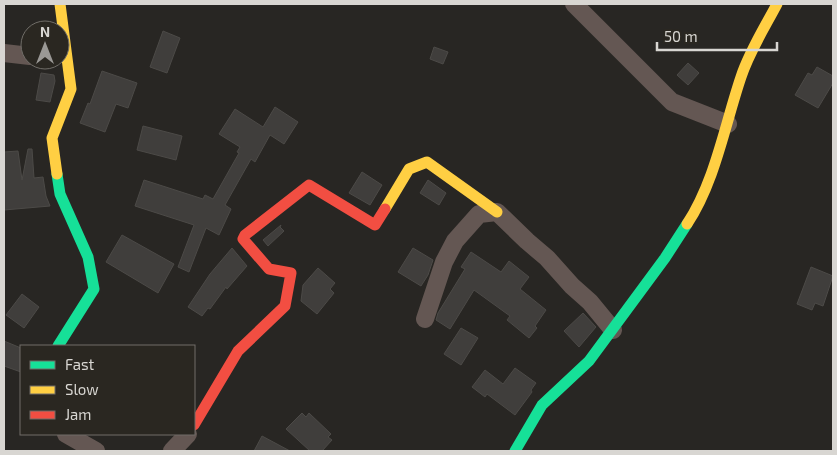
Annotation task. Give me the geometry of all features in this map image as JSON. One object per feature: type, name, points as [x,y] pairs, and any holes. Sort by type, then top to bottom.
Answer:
[{"type":"street","points":[[60,4],[61,20]]},
{"type":"street","points":[[574,4],[672,102],[728,124]]},
{"type":"street","points":[[515,451],[542,405],[589,361],[665,258],[694,214],[709,179],[728,124],[742,74],[777,4]]},
{"type":"street","points":[[4,53],[20,55]]},
{"type":"street","points":[[59,345],[94,288],[88,256],[60,194],[52,138],[71,89],[66,70]]},
{"type":"street","points":[[195,423],[238,351],[285,306],[291,273],[269,268],[243,239],[245,235],[308,185],[375,225],[409,168],[427,162],[497,212],[547,258],[572,286],[590,302],[613,330]]},
{"type":"street","points":[[425,319],[444,262],[455,240],[479,214],[497,212]]},
{"type":"street","points":[[68,435],[96,451]]},
{"type":"street","points":[[172,451],[187,435]]},
{"type":"building","points":[[163,31],[180,38],[167,73],[150,67]]},
{"type":"building","points":[[434,47],[448,52],[443,64],[430,59]]},
{"type":"building","points":[[688,63],[699,73],[688,85],[677,75]]},
{"type":"building","points":[[817,67],[833,76],[833,83],[818,108],[795,95],[808,73],[812,75]]},
{"type":"building","points":[[102,71],[137,83],[128,108],[116,104],[105,132],[80,123],[88,103],[90,104]]},
{"type":"building","points":[[41,73],[54,75],[55,81],[50,102],[36,100]]},
{"type":"building","points":[[275,107],[298,122],[284,144],[270,135],[255,162],[251,159],[225,205],[231,209],[219,235],[206,228],[189,272],[178,267],[194,225],[135,206],[144,180],[203,199],[205,195],[213,199],[239,153],[237,152],[240,147],[219,134],[235,109],[263,127]]},
{"type":"building","points":[[143,126],[182,136],[176,160],[137,150]]},
{"type":"building","points":[[28,149],[32,149],[34,178],[43,177],[46,196],[50,206],[4,210],[4,152],[18,151],[22,180]]},
{"type":"building","points":[[362,172],[382,185],[370,205],[349,193]]},
{"type":"building","points":[[428,180],[446,193],[439,205],[420,193]]},
{"type":"building","points":[[281,225],[280,227],[284,231],[268,246],[263,240]]},
{"type":"building","points":[[122,235],[174,264],[158,293],[106,262]]},
{"type":"building","points":[[232,248],[247,266],[227,289],[226,287],[210,309],[208,308],[202,316],[188,307],[210,274]]},
{"type":"building","points":[[413,248],[433,260],[428,275],[421,286],[398,272]]},
{"type":"building","points":[[471,252],[501,272],[509,261],[529,277],[520,289],[546,310],[535,326],[537,328],[529,338],[507,320],[510,316],[474,290],[450,329],[436,320],[438,313],[465,269],[461,267]]},
{"type":"building","points":[[811,267],[833,276],[823,306],[815,303],[812,310],[797,304]]},
{"type":"building","points":[[318,268],[335,283],[330,289],[334,293],[317,314],[301,301],[303,285]]},
{"type":"building","points":[[22,294],[39,307],[24,328],[6,315]]},
{"type":"building","points":[[583,313],[596,327],[579,347],[564,331]]},
{"type":"building","points":[[461,328],[478,338],[461,365],[444,354]]},
{"type":"building","points":[[4,341],[20,348],[20,372],[4,366]]},
{"type":"building","points":[[515,368],[536,383],[531,390],[532,392],[515,415],[487,394],[485,397],[472,387],[485,370],[503,384]]},
{"type":"building","points":[[302,413],[306,417],[309,413],[331,434],[328,437],[332,440],[322,451],[310,451],[286,429]]},
{"type":"building","points":[[262,436],[290,451],[254,451]]},
{"type":"traffic: fast","points":[[57,174],[60,194],[88,257],[94,289],[59,345]]},
{"type":"traffic: fast","points":[[515,451],[542,405],[589,361],[665,258],[687,224]]},
{"type":"traffic: slow","points":[[57,174],[52,138],[71,89],[60,4]]},
{"type":"traffic: slow","points":[[687,224],[697,208],[712,171],[744,68],[777,4]]},
{"type":"traffic: slow","points":[[385,209],[409,169],[427,162],[497,212]]},
{"type":"traffic: jam","points":[[195,423],[238,351],[285,306],[291,273],[269,269],[243,239],[245,235],[309,185],[375,225],[385,209]]}]
